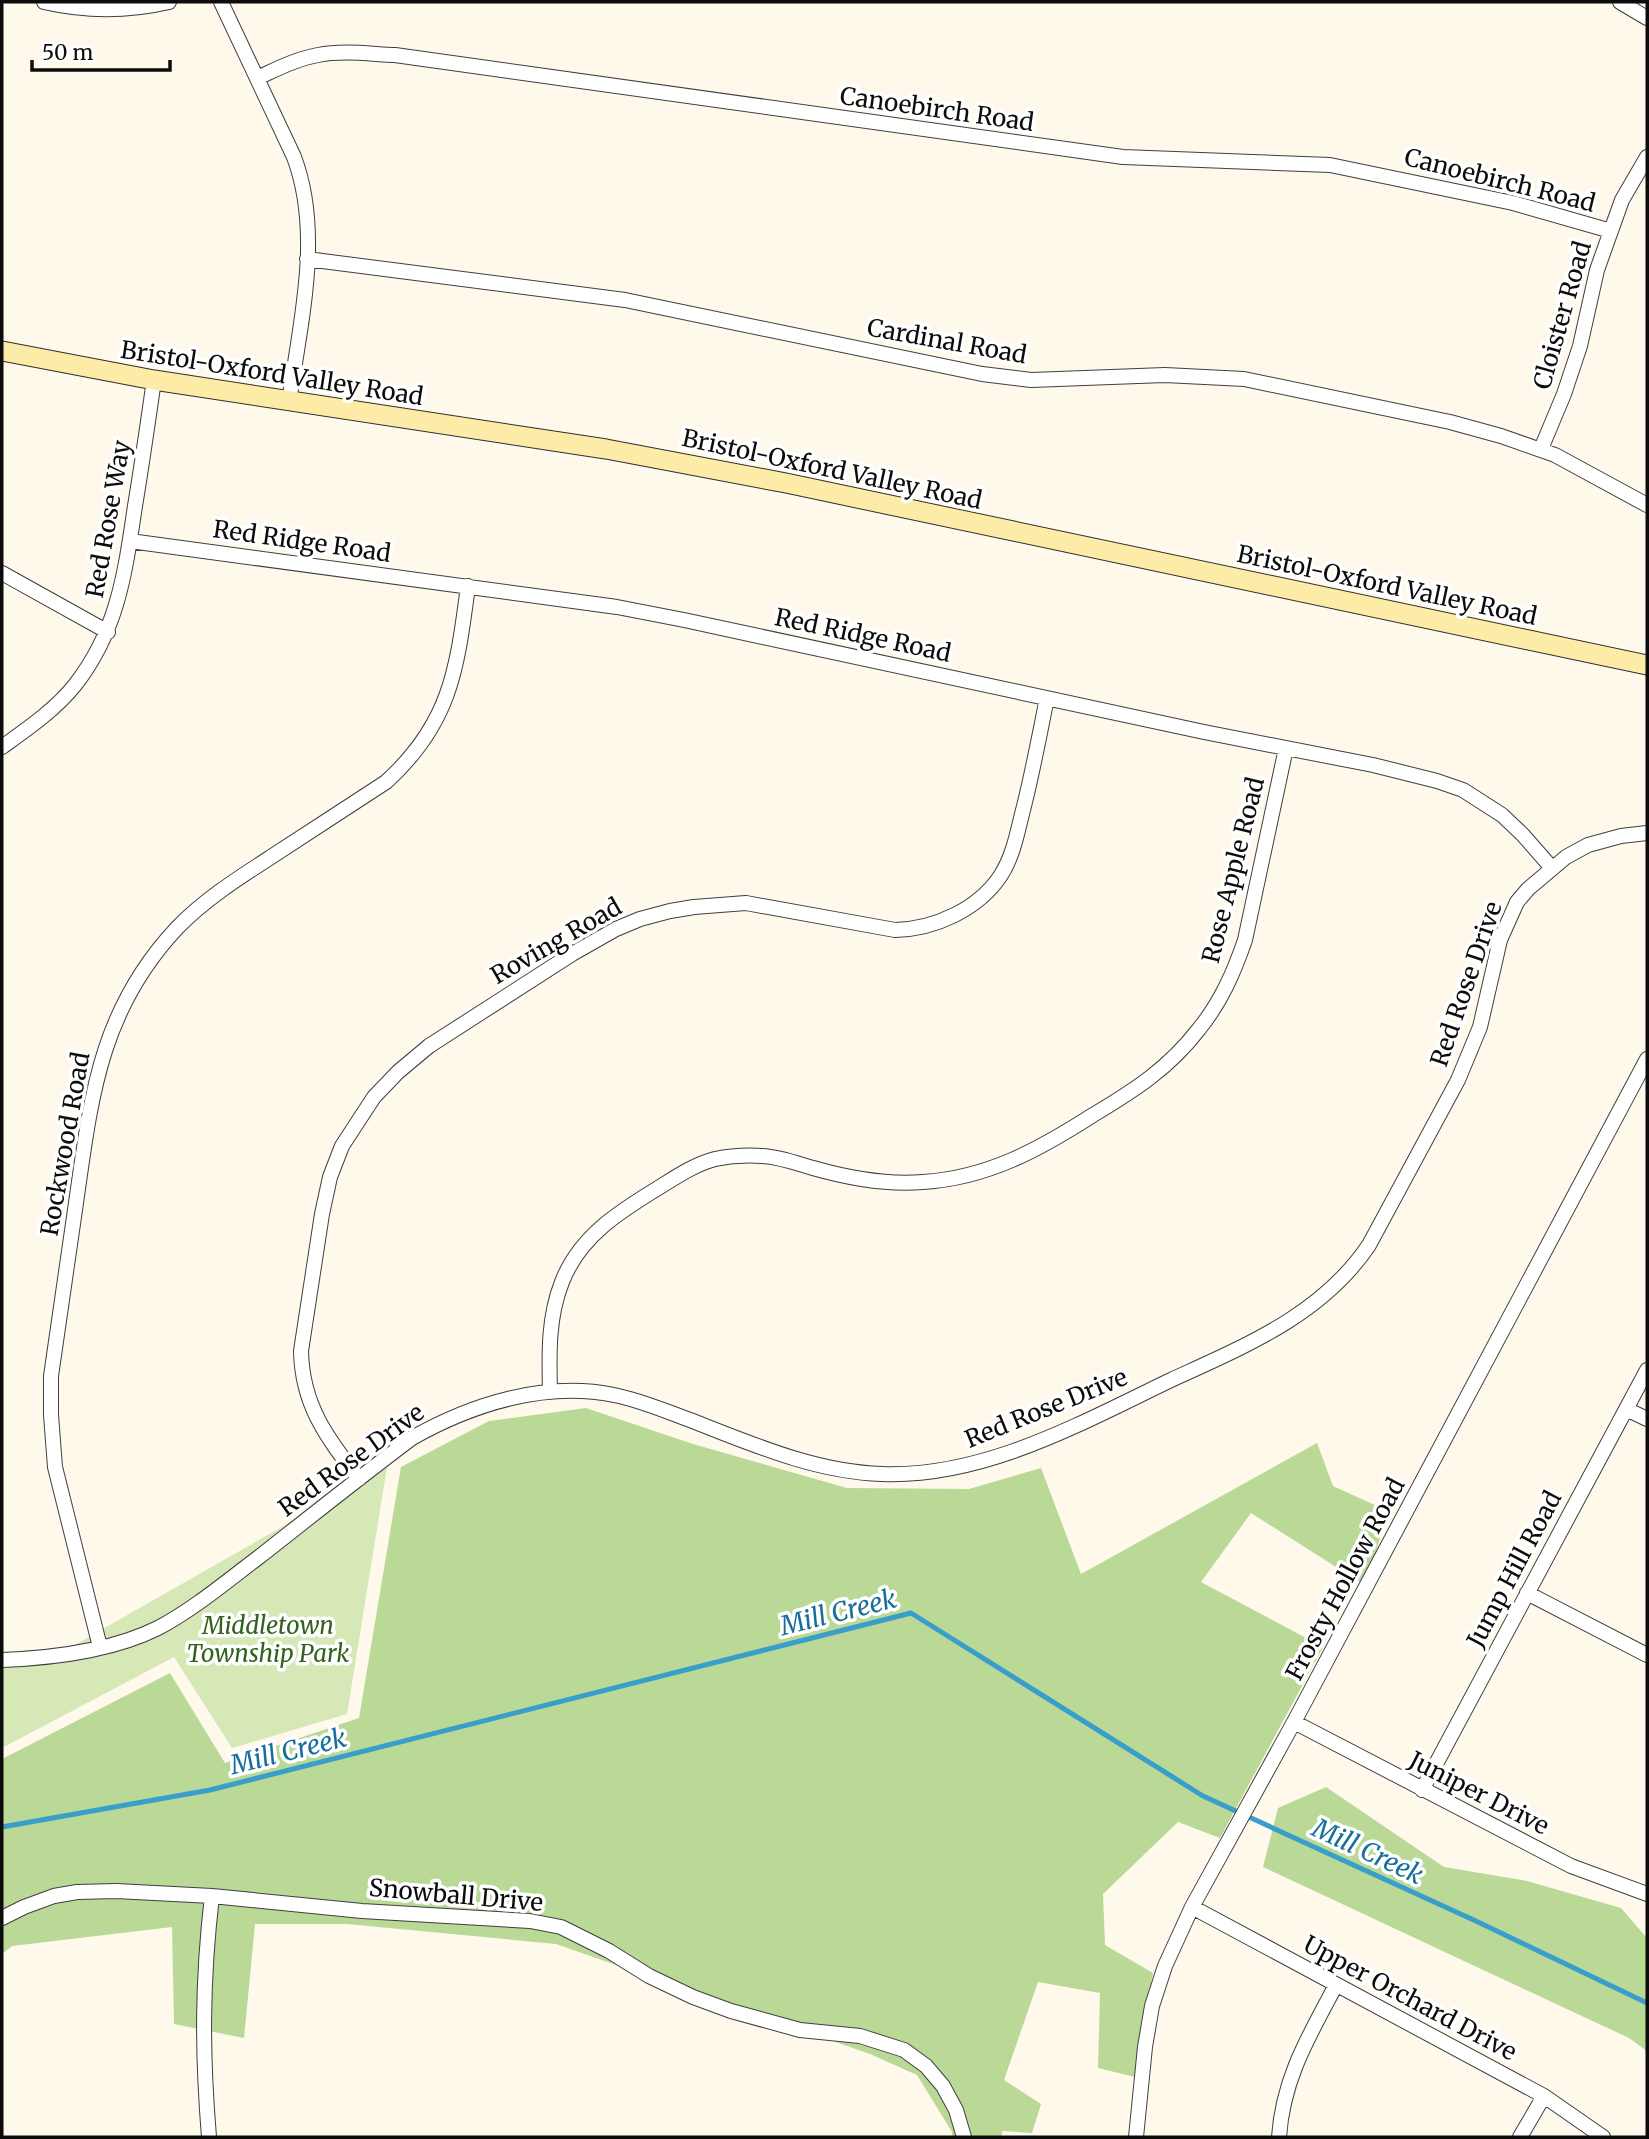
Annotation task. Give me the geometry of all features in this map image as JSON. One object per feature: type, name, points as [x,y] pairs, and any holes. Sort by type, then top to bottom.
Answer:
[{"type":"main road","name":"Bristol-Oxford Valley Road","points":[[2,351],[289,402],[606,449],[786,483],[1647,665]]},
{"type":"street","points":[[44,2],[73,9],[102,11],[141,9],[169,2]]},
{"type":"street","points":[[221,2],[301,176],[307,209],[307,259],[289,402]]},
{"type":"street","points":[[1620,2],[1647,18]]},
{"type":"street","name":"Canoebirch Road","points":[[257,78],[294,61],[320,54],[351,52],[395,55],[1123,158],[1330,165],[1513,203],[1611,231]]},
{"type":"street","name":"Cloister Road","points":[[1541,449],[1580,346],[1597,271],[1622,200],[1647,157]]},
{"type":"street","name":"Cardinal Road","points":[[307,259],[625,300],[982,374],[1031,380],[1165,375],[1244,379],[1450,422],[1541,449],[1647,505]]},
{"type":"street","name":"Red Rose Way","points":[[2,747],[55,706],[74,686],[108,632],[119,600],[155,380]]},
{"type":"street","name":"Red Ridge Road","points":[[130,541],[617,607],[1373,765],[1463,790],[1502,815],[1551,867]]},
{"type":"street","points":[[2,573],[108,632]]},
{"type":"street","name":"Rockwood Road","points":[[100,1647],[55,1467],[51,1415],[51,1376],[90,1108],[100,1063],[114,1024],[129,994],[176,929],[230,883],[386,782],[406,764],[426,739],[438,719],[452,680],[468,586]]},
{"type":"street","name":"Roving Road","points":[[359,1479],[330,1442],[312,1409],[305,1390],[300,1351],[330,1177],[342,1146],[374,1097],[429,1046],[572,954],[640,919],[694,906],[746,903],[895,930],[910,930],[946,920],[989,889],[1007,864],[1016,841],[1029,788],[1046,698]]},
{"type":"street","name":"Rose Apple Road","points":[[550,1392],[549,1344],[553,1313],[561,1283],[581,1247],[619,1212],[686,1171],[712,1160],[735,1156],[762,1156],[852,1178],[920,1182],[949,1180],[992,1169],[1044,1146],[1146,1083],[1174,1058],[1200,1028],[1220,999],[1234,971],[1245,940],[1286,748]]},
{"type":"street","name":"Red Rose Drive","points":[[2,1660],[65,1654],[100,1647],[137,1637],[160,1627],[217,1589],[412,1438],[471,1409],[510,1398],[550,1392],[590,1391],[615,1395],[805,1462],[869,1473],[911,1474],[944,1471],[993,1459],[1088,1419],[1261,1338],[1300,1314],[1333,1288],[1354,1267],[1368,1245],[1458,1080],[1480,1027],[1500,940],[1517,902],[1551,867],[1588,845],[1621,836],[1647,833]]},
{"type":"street","name":"Frosty Hollow Road","points":[[1136,2137],[1152,2006],[1165,1966],[1192,1907],[1294,1722],[1647,1059]]},
{"type":"street","name":"Jump Hill Road","points":[[1422,1790],[1647,1370]]},
{"type":"street","points":[[1626,1409],[1647,1419]]},
{"type":"street","points":[[1527,1593],[1647,1655]]},
{"type":"street","name":"Juniper Drive","points":[[1294,1722],[1571,1866],[1647,1894]]},
{"type":"street","name":"Snowball Drive","points":[[2,1918],[24,1906],[54,1896],[77,1892],[116,1891],[212,1896],[362,1911],[530,1921],[561,1927],[609,1951],[649,1976],[731,2011],[800,2030],[860,2036],[904,2050],[926,2066],[943,2086],[956,2110],[964,2137]]},
{"type":"street","points":[[209,2137],[203,2007],[212,1896]]},
{"type":"street","name":"Upper Orchard Drive","points":[[1192,1907],[1544,2096],[1603,2137]]},
{"type":"street","points":[[1279,2137],[1287,2086],[1294,2065],[1336,1985]]},
{"type":"street","points":[[1520,2137],[1544,2096]]},
{"type":"green space","points":[[586,1408],[693,1444],[847,1488],[969,1489],[1041,1468],[1081,1574],[1317,1443],[1333,1486],[1388,1511],[1366,1586],[1251,1513],[1201,1582],[1323,1647],[1220,1838],[1178,1822],[1103,1894],[1105,1945],[1153,1973],[1135,2077],[1098,2068],[1100,1993],[1038,1982],[1004,2080],[1041,2104],[1032,2133],[1002,2131],[1002,2137],[952,2137],[952,2132],[917,2075],[870,2054],[556,1944],[347,1924],[255,1924],[244,2038],[174,2024],[172,1927],[12,1946],[2,1954],[2,1759],[170,1673],[225,1763],[359,1718],[401,1467],[489,1421]]},
{"type":"green space","name":"Middletown Township Park","points":[[387,1467],[347,1714],[232,1748],[174,1657],[2,1748],[2,1664],[43,1663]]},
{"type":"green space","points":[[1326,1787],[1444,1867],[1527,1881],[1621,1908],[1647,1938],[1647,2051],[1629,2038],[1263,1867],[1278,1808]]},
{"type":"waterway","name":"Mill Creek","points":[[2,1827],[210,1790],[911,1613],[1203,1796],[1647,2003]]}]
